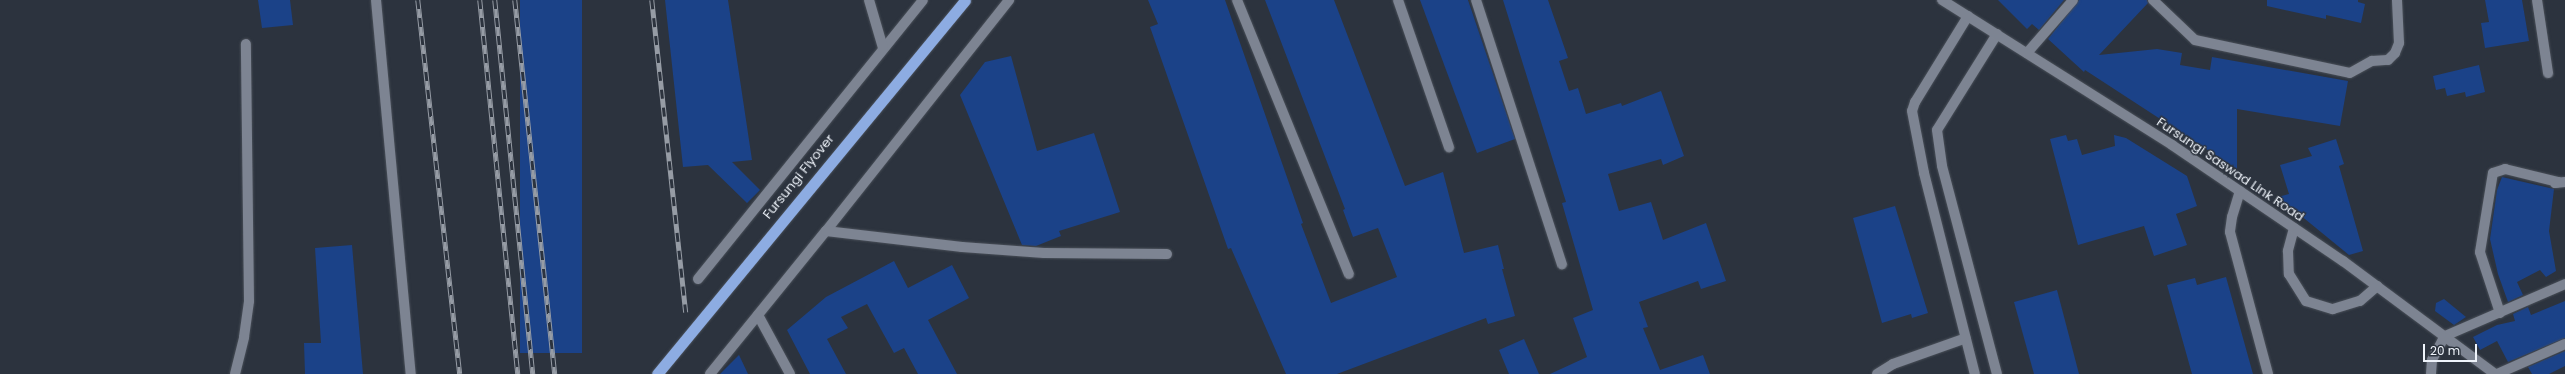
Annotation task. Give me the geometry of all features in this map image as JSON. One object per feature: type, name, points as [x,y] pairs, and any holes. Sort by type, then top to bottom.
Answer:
[{"type":"highway","name":"Fursungi Flyover","points":[[656,374],[964,0]]},
{"type":"street","points":[[376,0],[411,374]]},
{"type":"street","points":[[869,0],[883,48]]},
{"type":"street","points":[[698,279],[923,0]]},
{"type":"street","points":[[710,374],[826,231],[1009,0]]},
{"type":"street","points":[[1237,0],[1349,274]]},
{"type":"street","points":[[1398,0],[1449,148]]},
{"type":"street","points":[[1476,0],[1562,264]]},
{"type":"street","name":"Fursungi Saswad Link Road","points":[[1942,0],[2027,53],[2240,191],[2377,286],[2496,374]]},
{"type":"street","points":[[2027,53],[2073,0]]},
{"type":"street","points":[[2153,0],[2195,40],[2350,73],[2372,61],[2388,60],[2395,53],[2398,43],[2397,0]]},
{"type":"street","points":[[2537,0],[2548,73]]},
{"type":"street","points":[[1968,16],[1915,102],[1912,111],[1924,173],[1975,374]]},
{"type":"street","points":[[1997,34],[1937,130],[1942,166],[1997,374]]},
{"type":"street","points":[[235,374],[244,337],[249,301],[246,44]]},
{"type":"street","points":[[2500,313],[2481,262],[2479,244],[2493,173],[2505,169],[2558,182],[2555,183],[2565,182]]},
{"type":"street","points":[[2240,191],[2232,217],[2230,232],[2268,374]]},
{"type":"street","points":[[2294,228],[2288,251],[2289,274],[2306,301],[2333,310],[2360,301],[2377,286]]},
{"type":"street","points":[[826,231],[962,247],[1044,253],[1167,254]]},
{"type":"street","points":[[2431,374],[2432,360],[2444,336],[2565,284]]},
{"type":"street","points":[[758,315],[790,374]]},
{"type":"street","points":[[1876,374],[1893,364],[1966,338]]},
{"type":"street","points":[[2496,374],[2565,344]]},
{"type":"building","points":[[258,0],[290,0],[293,25],[262,28]]},
{"type":"building","points":[[520,0],[582,0],[582,353],[520,353]]},
{"type":"building","points":[[665,0],[728,0],[752,160],[732,162],[760,190],[747,203],[708,165],[683,167]]},
{"type":"building","points":[[1148,0],[1225,0],[1303,223],[1301,224],[1331,303],[1397,277],[1378,228],[1353,237],[1343,210],[1345,209],[1265,0],[1334,0],[1405,186],[1443,172],[1464,253],[1498,245],[1504,269],[1502,269],[1515,316],[1488,324],[1486,318],[1337,374],[1286,374],[1231,248],[1228,249],[1150,27],[1158,24]]},
{"type":"building","points":[[1420,0],[1468,0],[1515,139],[1477,153]]},
{"type":"building","points":[[1503,0],[1548,0],[1568,58],[1559,61],[1569,91],[1578,88],[1586,114],[1621,103],[1622,106],[1661,91],[1684,156],[1663,165],[1661,159],[1608,174],[1619,211],[1651,202],[1663,240],[1706,223],[1726,281],[1701,289],[1698,281],[1639,302],[1648,327],[1643,328],[1660,370],[1703,355],[1710,374],[1550,374],[1587,357],[1573,318],[1593,310],[1562,203],[1566,202]]},
{"type":"building","points":[[1998,0],[2064,0],[2039,30],[2032,24],[2027,29]]},
{"type":"building","points":[[2079,0],[2147,0],[2148,3],[2099,55],[2157,49],[2182,53],[2180,65],[2210,70],[2212,57],[2348,81],[2340,126],[2237,109],[2237,169],[2085,70],[2084,72],[2048,39]]},
{"type":"building","points":[[2267,0],[2358,0],[2358,2],[2365,4],[2361,23],[2326,15],[2326,19],[2267,6]]},
{"type":"building","points":[[2485,0],[2522,0],[2529,41],[2485,48],[2481,23],[2489,22]]},
{"type":"building","points":[[1011,56],[1037,151],[1094,133],[1120,212],[1059,231],[1061,236],[1036,246],[1022,245],[960,95],[985,62]]},
{"type":"building","points":[[2479,65],[2485,92],[2466,97],[2465,92],[2447,96],[2445,88],[2436,90],[2433,76]]},
{"type":"building","points":[[2066,135],[2068,141],[2077,139],[2082,155],[2115,146],[2114,135],[2126,138],[2187,176],[2197,206],[2176,214],[2187,245],[2154,256],[2144,226],[2078,245],[2050,139]]},
{"type":"building","points":[[2336,139],[2344,164],[2339,166],[2363,251],[2349,255],[2278,197],[2289,194],[2280,165],[2312,156],[2308,148]]},
{"type":"building","points":[[2502,177],[2554,189],[2549,231],[2556,271],[2546,277],[2540,270],[2517,282],[2523,295],[2508,302],[2498,274],[2490,239],[2497,190]]},
{"type":"building","points":[[1895,206],[1928,313],[1912,318],[1911,314],[1882,323],[1853,218]]},
{"type":"building","points":[[352,245],[363,374],[305,374],[304,343],[321,343],[315,248]]},
{"type":"building","points":[[894,261],[908,288],[952,265],[969,298],[928,320],[957,374],[918,374],[904,348],[894,353],[867,304],[841,317],[848,328],[827,339],[846,374],[810,374],[787,330],[826,297]]},
{"type":"building","points":[[2226,277],[2253,374],[2192,374],[2167,285],[2195,278],[2197,285]]},
{"type":"building","points":[[2057,290],[2079,374],[2034,374],[2014,302]]},
{"type":"building","points":[[2444,299],[2466,317],[2454,325],[2435,311],[2436,303]]},
{"type":"building","points":[[2565,301],[2565,338],[2508,362],[2497,341],[2480,350],[2473,337],[2497,325],[2515,321],[2513,314],[2528,307],[2531,315]]},
{"type":"building","points":[[1524,339],[1539,374],[1509,374],[1499,350]]},
{"type":"building","points":[[2565,351],[2565,366],[2549,374],[2532,374],[2528,367]]},
{"type":"building","points":[[739,355],[748,374],[720,374]]},
{"type":"railway","points":[[418,0],[460,374]]},
{"type":"railway","points":[[480,0],[518,374]]},
{"type":"railway","points":[[495,0],[533,374]]},
{"type":"railway","points":[[515,0],[555,374]]},
{"type":"railway","points":[[652,0],[686,312]]}]
